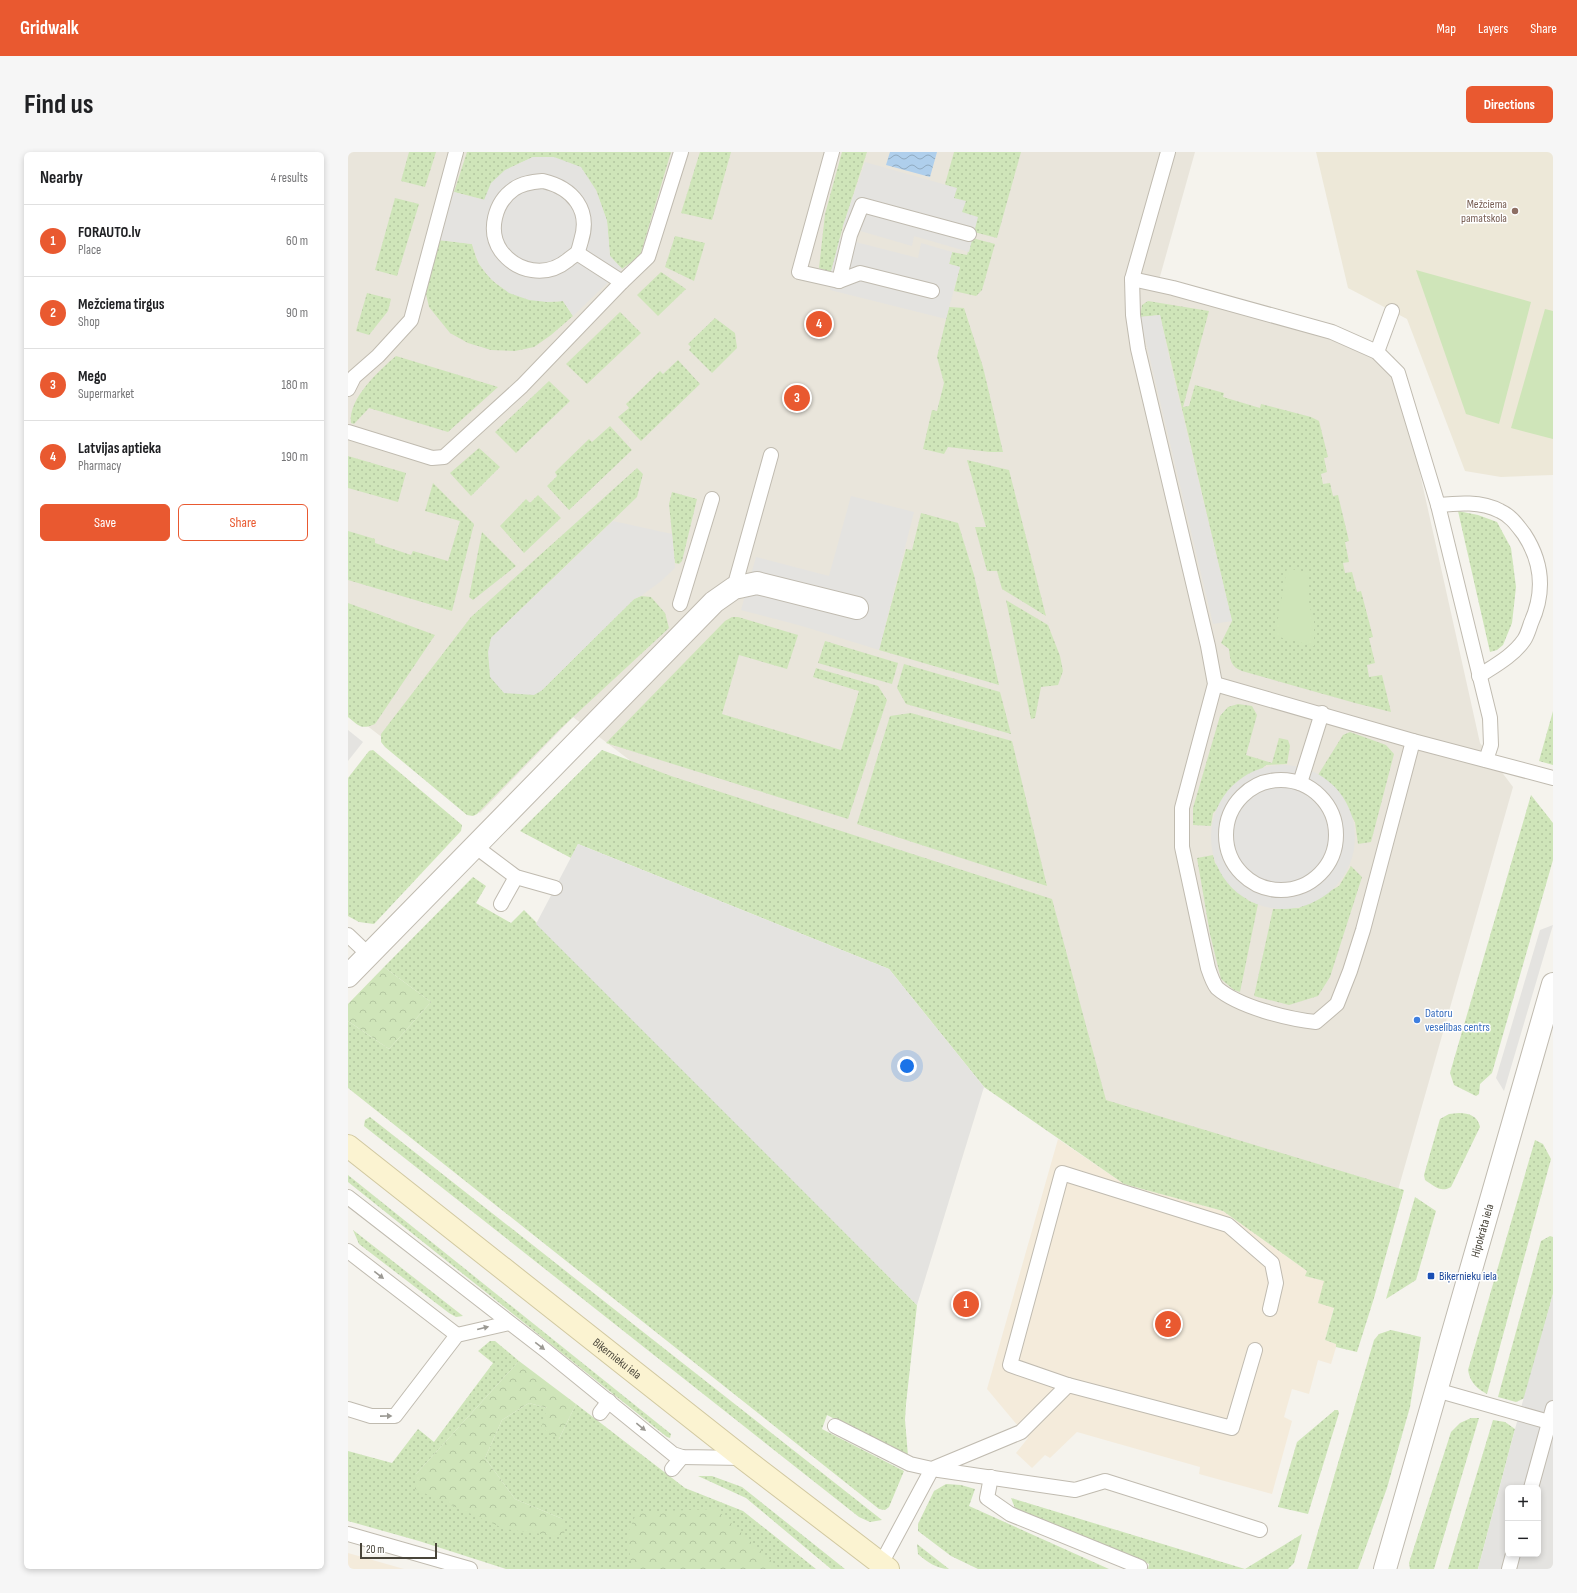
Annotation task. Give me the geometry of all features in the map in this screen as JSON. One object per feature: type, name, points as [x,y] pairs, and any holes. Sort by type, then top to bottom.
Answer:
[{"type":"main road","name":"Biķernieku iela","points":[[348,1146],[743,1458],[884,1566]]},
{"type":"street","points":[[348,976],[476,847],[714,602],[734,588],[757,583],[857,608]]},
{"type":"street","name":"Hipokrāta iela","points":[[1385,1569],[1414,1473],[1436,1390],[1553,984]]},
{"type":"lane","points":[[348,389],[354,378],[378,356],[411,320],[456,152]]},
{"type":"lane","points":[[348,432],[432,458],[439,459],[444,457],[522,386],[648,257],[681,152]]},
{"type":"lane","points":[[832,152],[799,272],[839,281],[860,273],[932,292]]},
{"type":"lane","points":[[1168,152],[1132,279],[1133,315],[1138,349],[1198,599],[1215,684],[1182,808],[1182,847],[1208,968],[1216,987],[1236,1000],[1289,1019],[1316,1022],[1337,1004],[1363,930],[1413,741]]},
{"type":"lane","points":[[543,181],[557,185],[570,193],[578,204],[583,218],[584,233],[577,253],[562,264],[551,269],[540,271],[528,270],[516,265],[507,258],[495,237],[494,225],[496,210],[504,198],[515,188],[528,182],[543,181]]},
{"type":"lane","points":[[839,281],[850,236],[862,205],[969,234]]},
{"type":"lane","points":[[577,253],[622,282]]},
{"type":"lane","points":[[1132,279],[1172,288],[1332,332],[1377,352],[1398,373],[1438,505],[1490,718],[1491,745],[1486,760]]},
{"type":"lane","points":[[1377,352],[1392,310]]},
{"type":"lane","points":[[734,588],[771,455]]},
{"type":"lane","points":[[680,604],[712,500]]},
{"type":"lane","points":[[1438,505],[1463,502],[1500,510],[1514,521],[1530,543],[1540,568],[1541,589],[1534,617],[1524,640],[1505,658],[1479,676]]},
{"type":"lane","points":[[1215,684],[1322,713],[1413,741],[1553,778]]},
{"type":"lane","points":[[1300,783],[1322,713]]},
{"type":"lane","points":[[1273,780],[1286,780],[1300,783],[1313,790],[1324,801],[1332,814],[1336,828],[1336,844],[1331,858],[1323,871],[1312,881],[1291,889],[1283,890],[1268,888],[1243,875],[1234,864],[1229,852],[1226,838],[1227,825],[1231,812],[1238,800],[1248,791],[1260,784],[1273,780]]},
{"type":"lane","points":[[476,847],[516,877],[555,888]]},
{"type":"lane","points":[[501,904],[516,877]]},
{"type":"lane","points":[[348,935],[369,955]]},
{"type":"lane","points":[[1255,1350],[1232,1428],[1068,1384],[1010,1365],[1062,1172],[1228,1225],[1272,1263],[1276,1283],[1270,1309]]},
{"type":"lane","points":[[348,1197],[609,1401],[673,1454],[682,1457],[743,1458]]},
{"type":"lane","points":[[348,1251],[457,1335]]},
{"type":"lane","points":[[348,1409],[371,1416],[395,1416],[457,1335],[508,1323]]},
{"type":"lane","points":[[884,1566],[932,1469],[1021,1432],[1068,1384]]},
{"type":"lane","points":[[1436,1390],[1549,1422]]},
{"type":"lane","points":[[600,1412],[609,1401]]},
{"type":"lane","points":[[1532,1485],[1553,1408]]},
{"type":"lane","points":[[835,1426],[910,1464],[932,1469],[991,1477],[1014,1483],[1075,1490],[1105,1481],[1260,1530]]},
{"type":"lane","points":[[672,1469],[682,1457]]},
{"type":"lane","points":[[991,1477],[987,1498],[1010,1514],[1140,1567]]},
{"type":"lane","points":[[348,1534],[470,1569]]},
{"type":"lane","points":[[1509,1569],[1512,1557]]},
{"type":"shaded area","points":[[348,152],[1195,152],[1159,280],[1394,357],[1480,743],[1513,787],[1390,1218],[1136,1146],[573,717],[480,813],[348,711]]},
{"type":"shaded area","points":[[1316,152],[1553,152],[1553,475],[1501,477],[1465,471],[1407,319],[1348,288]]},
{"type":"shaded area","points":[[533,157],[554,157],[581,167],[596,190],[607,221],[610,256],[622,269],[573,316],[563,301],[547,302],[529,300],[509,293],[491,279],[479,264],[472,244],[439,240],[454,192],[484,200],[491,183],[505,170]]},
{"type":"shaded area","points":[[865,162],[957,188],[954,198],[966,201],[962,212],[978,217],[969,252],[914,236],[912,246],[843,226]]},
{"type":"shaded area","points":[[840,238],[918,258],[921,243],[952,252],[949,264],[960,267],[946,319],[830,290],[831,272]]},
{"type":"shaded area","points":[[1160,315],[1232,621],[1213,624],[1140,317]]},
{"type":"shaded area","points":[[851,496],[914,512],[879,650],[802,626],[741,610],[756,557],[829,576]]},
{"type":"shaded area","points":[[613,521],[672,534],[675,568],[660,582],[641,596],[634,599],[541,691],[534,695],[504,693],[490,677],[488,652],[491,638]]},
{"type":"shaded area","points":[[348,730],[363,742],[348,761]]},
{"type":"shaded area","points":[[1276,765],[1290,765],[1317,773],[1329,781],[1339,791],[1350,809],[1354,823],[1354,851],[1350,865],[1339,883],[1329,893],[1311,904],[1290,909],[1276,909],[1249,901],[1237,893],[1227,883],[1216,865],[1211,844],[1211,830],[1219,803],[1227,791],[1237,781],[1255,770]]},
{"type":"shaded area","points":[[578,844],[889,969],[984,1087],[917,1305],[536,924]]},
{"type":"shaded area","points":[[1553,925],[1504,1091],[1496,1078],[1540,930]]},
{"type":"shaded area","points":[[1058,1139],[1124,1184],[1223,1211],[1307,1271],[1306,1276],[1324,1281],[1334,1307],[1325,1340],[1337,1344],[1331,1364],[1318,1360],[1309,1394],[1292,1389],[1284,1417],[1292,1421],[1272,1494],[1199,1474],[1200,1467],[1077,1432],[1050,1458],[1045,1455],[1032,1468],[1016,1453],[1028,1438],[987,1389]]},
{"type":"shaded area","points":[[1553,1294],[1553,1569],[1478,1569],[1515,1429]]},
{"type":"shaded area","points":[[348,1553],[404,1569],[348,1569]]},
{"type":"green space","points":[[409,152],[436,152],[425,187],[401,181]]},
{"type":"green space","points":[[467,152],[671,152],[640,256],[622,269],[610,256],[607,221],[596,190],[533,157],[510,168],[498,177],[485,200],[454,192]]},
{"type":"green space","points":[[700,152],[731,152],[712,220],[681,213]]},
{"type":"green space","points":[[842,152],[867,152],[843,226],[831,272],[819,268],[825,214]]},
{"type":"green space","points":[[954,152],[1021,152],[997,238],[974,232],[945,184]]},
{"type":"green space","points":[[395,198],[419,204],[397,276],[375,270]]},
{"type":"green space","points":[[675,236],[705,243],[694,281],[665,267]]},
{"type":"green space","points":[[972,238],[995,244],[982,290],[976,296],[954,291],[960,267],[949,264],[952,252],[967,255]]},
{"type":"green space","points":[[439,240],[472,244],[476,258],[487,275],[505,290],[527,299],[551,302],[563,301],[573,316],[534,347],[515,351],[491,350],[468,343],[450,333],[429,307],[426,294]]},
{"type":"green space","points":[[1416,270],[1531,302],[1499,424],[1466,414]]},
{"type":"green space","points":[[661,272],[686,289],[658,316],[637,295]]},
{"type":"green space","points":[[367,293],[391,299],[388,311],[369,335],[356,331]]},
{"type":"green space","points":[[1148,301],[1209,311],[1183,407],[1189,406],[1195,385],[1224,393],[1223,397],[1260,408],[1261,404],[1311,417],[1319,421],[1328,457],[1324,458],[1327,472],[1321,474],[1323,484],[1330,483],[1333,496],[1338,495],[1349,541],[1345,542],[1349,562],[1343,563],[1345,573],[1352,572],[1357,592],[1361,591],[1373,637],[1369,638],[1375,663],[1367,665],[1369,677],[1382,675],[1391,712],[1242,671],[1233,665],[1229,649],[1221,643],[1232,621],[1160,315],[1140,317],[1142,305]]},
{"type":"green space","points":[[949,307],[964,308],[983,367],[1003,452],[948,447],[944,454],[923,449],[932,410],[937,411],[944,383],[937,357]]},
{"type":"green space","points":[[1545,309],[1553,311],[1553,439],[1511,428]]},
{"type":"green space","points":[[620,312],[641,333],[587,384],[566,364]]},
{"type":"green space","points":[[715,318],[735,333],[737,348],[712,373],[689,350],[691,347],[688,344]]},
{"type":"green space","points":[[396,356],[498,387],[448,432],[369,408],[354,424],[351,423],[351,414],[366,385]]},
{"type":"green space","points":[[678,360],[700,384],[641,441],[618,417],[629,408],[626,404],[660,371],[663,374]]},
{"type":"green space","points":[[549,381],[570,401],[516,453],[495,432]]},
{"type":"green space","points":[[610,426],[632,450],[569,510],[547,486],[557,476],[555,472],[589,439],[592,442]]},
{"type":"green space","points":[[479,448],[500,467],[471,496],[450,473]]},
{"type":"green space","points":[[348,456],[406,473],[398,502],[348,488]]},
{"type":"green space","points":[[967,460],[1009,470],[1046,616],[1002,589],[997,571],[987,571],[975,527],[986,527]]},
{"type":"green space","points":[[637,468],[643,474],[637,497],[491,638],[541,691],[634,599],[641,596],[651,597],[665,613],[669,628],[559,730],[477,814],[473,816],[467,815],[385,747],[381,742],[381,734],[471,617]]},
{"type":"green space","points":[[433,483],[474,524],[452,611],[348,580],[348,531],[375,539],[375,543],[411,555],[413,551],[448,561],[460,521],[425,511]]},
{"type":"green space","points":[[672,492],[697,499],[682,561],[679,564],[675,563],[669,504]]},
{"type":"green space","points":[[538,495],[561,518],[524,553],[500,526],[526,499],[530,503]]},
{"type":"green space","points":[[1458,511],[1478,515],[1497,522],[1511,548],[1516,587],[1512,623],[1503,645],[1497,650],[1490,652]]},
{"type":"green space","points":[[921,513],[958,523],[974,575],[999,685],[879,650],[906,549],[912,550]]},
{"type":"green space","points":[[482,532],[516,566],[473,600],[469,597]]},
{"type":"green space","points":[[1287,568],[1309,573],[1309,606],[1314,618],[1314,646],[1275,636]]},
{"type":"green space","points":[[1006,600],[1048,625],[1060,656],[1063,671],[1058,685],[1041,687],[1035,718],[1031,719]]},
{"type":"green space","points":[[348,603],[435,635],[375,724],[366,727],[358,725],[348,717]]},
{"type":"green space","points":[[732,617],[738,617],[798,635],[787,669],[739,655],[722,714],[841,750],[859,691],[813,677],[816,668],[878,686],[887,700],[848,819],[606,743],[725,621]]},
{"type":"green space","points":[[825,641],[898,663],[892,684],[818,663]]},
{"type":"green space","points":[[904,664],[1000,692],[1011,734],[906,704],[897,688]]},
{"type":"green space","points":[[1238,704],[1252,706],[1257,715],[1246,755],[1272,763],[1279,738],[1288,740],[1290,746],[1287,764],[1266,765],[1213,813],[1211,826],[1193,825],[1193,808],[1220,716],[1228,707]]},
{"type":"green space","points":[[1553,711],[1553,765],[1539,761]]},
{"type":"green space","points":[[911,713],[1012,741],[1047,886],[857,824],[890,716]]},
{"type":"green space","points":[[1350,732],[1386,745],[1394,754],[1371,842],[1358,844],[1355,822],[1332,785],[1318,775],[1343,735]]},
{"type":"green space","points":[[373,750],[462,825],[461,831],[374,924],[359,922],[348,916],[348,778],[369,751]]},
{"type":"green space","points":[[602,750],[671,776],[1052,899],[1106,1100],[1404,1190],[1374,1298],[1357,1352],[1336,1347],[1336,1344],[1325,1340],[1334,1308],[1318,1303],[1324,1281],[1305,1276],[1307,1271],[1223,1211],[1124,1184],[984,1087],[889,969],[578,844],[571,858],[520,831]]},
{"type":"green space","points":[[1531,795],[1553,823],[1553,860],[1492,1073],[1480,1084],[1479,1094],[1476,1096],[1454,1085],[1450,1073]]},
{"type":"green space","points":[[1213,855],[1215,863],[1249,901],[1258,904],[1240,992],[1234,990],[1221,979],[1210,934],[1197,858]]},
{"type":"green space","points":[[1351,866],[1362,877],[1330,977],[1318,996],[1289,1005],[1254,996],[1273,909],[1299,908],[1339,886]]},
{"type":"green space","points":[[473,877],[486,886],[476,903],[511,923],[524,910],[917,1305],[905,1420],[908,1456],[827,1415],[822,1429],[904,1471],[889,1507],[885,1510],[879,1509],[348,1088],[348,1021],[389,1049],[431,1002],[384,967]]},
{"type":"green space","points":[[384,967],[431,1002],[389,1049],[348,1021],[348,1004]]},
{"type":"green space","points":[[1459,1113],[1475,1118],[1480,1127],[1451,1187],[1441,1189],[1425,1180],[1424,1175],[1440,1119],[1449,1114]]},
{"type":"green space","points":[[370,1117],[882,1520],[870,1522],[859,1517],[364,1126],[365,1120]]},
{"type":"green space","points":[[1535,1140],[1543,1144],[1551,1159],[1487,1394],[1474,1384],[1470,1378],[1468,1370]]},
{"type":"green space","points":[[348,1175],[671,1434],[670,1438],[348,1182]]},
{"type":"green space","points":[[1415,1197],[1436,1211],[1416,1280],[1386,1299]]},
{"type":"green space","points":[[353,1230],[463,1316],[456,1317],[449,1313],[359,1244]]},
{"type":"green space","points":[[1550,1236],[1553,1237],[1553,1294],[1525,1398],[1516,1402],[1498,1397],[1541,1241]]},
{"type":"green space","points":[[1391,1330],[1421,1337],[1410,1407],[1387,1488],[1358,1569],[1307,1569],[1374,1340],[1379,1334]]},
{"type":"green space","points":[[490,1341],[495,1341],[519,1361],[416,1474],[565,1520],[515,1499],[485,1458],[502,1420],[529,1403],[547,1408],[559,1439],[576,1404],[685,1488],[743,1511],[816,1569],[506,1569],[419,1541],[348,1521],[348,1451],[392,1463],[418,1429],[434,1442],[493,1363],[478,1351]]},
{"type":"green space","points":[[519,1361],[576,1404],[559,1439],[541,1428],[547,1408],[529,1403],[502,1420],[485,1458],[515,1499],[565,1520],[564,1537],[505,1529],[415,1489],[416,1474]]},
{"type":"green space","points":[[1335,1410],[1338,1410],[1339,1413],[1308,1514],[1278,1507],[1297,1442]]},
{"type":"green space","points":[[1471,1418],[1479,1418],[1434,1569],[1410,1569],[1409,1563],[1451,1432],[1460,1423]]},
{"type":"green space","points":[[1493,1420],[1505,1422],[1515,1429],[1478,1569],[1448,1569]]},
{"type":"green space","points":[[698,1476],[712,1476],[742,1487],[845,1569],[831,1569],[746,1498]]},
{"type":"green space","points":[[946,1484],[961,1485],[975,1489],[969,1506],[1109,1569],[978,1569],[951,1556],[918,1531],[918,1524],[934,1491]]},
{"type":"green space","points":[[1011,1498],[1245,1569],[1148,1569],[1149,1564],[1015,1508]]},
{"type":"green space","points":[[716,1509],[780,1569],[634,1569],[631,1562],[627,1535],[637,1512]]},
{"type":"green space","points":[[1302,1534],[1294,1563],[1288,1569],[1245,1569]]},
{"type":"green space","points":[[917,1544],[949,1569],[936,1566],[925,1560],[918,1554]]},
{"type":"water","points":[[890,152],[937,152],[930,177],[886,165]]},
{"type":"place","name":"Mežciema pamatskola","points":[[1515,211]]},
{"type":"place","name":"Latvijas aptieka","points":[[819,324]]},
{"type":"place","name":"Mego","points":[[797,398]]},
{"type":"place","name":"Datoru veselības centrs","points":[[1417,1020]]},
{"type":"place","name":"Biķernieku iela","points":[[1431,1276]]},
{"type":"place","name":"FORAUTO.lv","points":[[966,1304]]},
{"type":"place","name":"Mežciema tirgus","points":[[1168,1324]]}]
